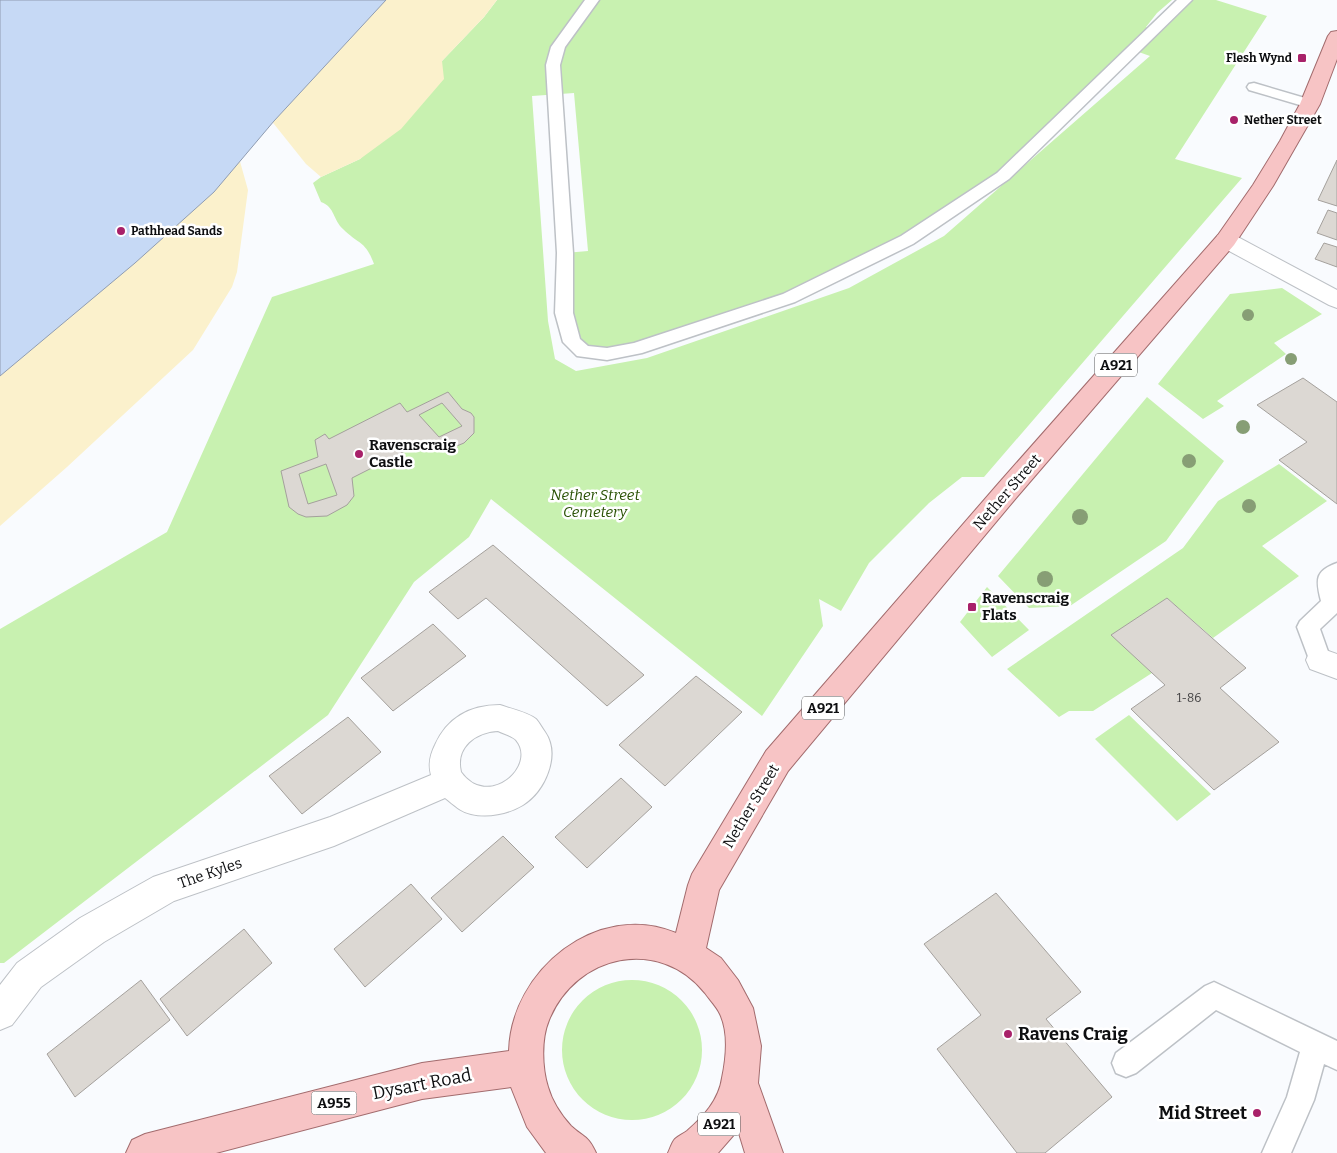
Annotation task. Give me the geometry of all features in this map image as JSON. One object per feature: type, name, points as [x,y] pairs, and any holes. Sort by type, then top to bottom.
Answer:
[{"type":"main road","name":"Nether Street","points":[[688,953],[704,885],[777,761],[1001,498],[1226,240],[1263,186],[1310,104],[1337,36]]},
{"type":"main road","name":"A921","points":[[577,1153],[549,1128],[533,1099],[525,1067],[528,1030],[541,997],[563,969],[592,950],[624,941],[657,942],[688,953],[716,976],[736,1008],[744,1045],[740,1084],[726,1116],[702,1144],[686,1153]]},
{"type":"main road","name":"Dysart Road","points":[[145,1153],[422,1081],[525,1067]]},
{"type":"main road","name":"A921","points":[[740,1084],[764,1153]]},
{"type":"street","points":[[1226,240],[1337,300]]},
{"type":"street","name":"The Kyles","points":[[0,1013],[29,975],[92,930],[165,888],[334,831],[449,782]]},
{"type":"lane","points":[[592,0],[558,48],[553,65],[565,253],[564,313],[572,342],[583,352],[607,354],[636,349],[789,298],[907,240],[1003,176],[1185,0]]},
{"type":"lane","points":[[1254,87],[1310,104]]},
{"type":"lane","points":[[1329,664],[1308,627],[1332,604],[1327,581],[1337,572]]},
{"type":"lane","points":[[1126,1063],[1214,995],[1326,1051],[1300,1100],[1276,1153]]},
{"type":"green space","name":"Nether Street Cemetery","points":[[497,0],[1172,0],[1157,13],[1146,27],[1155,29],[1185,0],[1216,0],[1267,16],[1175,159],[1242,178],[984,477],[962,477],[929,503],[869,563],[841,611],[819,599],[823,626],[762,716],[491,499],[469,537],[414,582],[328,715],[4,963],[0,963],[0,629],[167,532],[272,297],[374,264],[368,251],[343,229],[329,207],[321,202],[313,183],[321,177],[360,159],[442,61],[484,17]],"holes":[[[1133,50],[1150,56],[944,236],[849,288],[647,358],[576,371],[555,359],[548,321],[532,96],[574,93],[588,251],[565,253],[572,342],[607,354],[789,298],[907,240],[1003,176]]]},
{"type":"green space","points":[[1282,288],[1322,314],[1274,343],[1286,354],[1217,401],[1224,406],[1203,419],[1158,384],[1230,294]]},
{"type":"green space","points":[[1147,397],[1224,461],[1166,541],[1070,606],[1029,608],[998,576]]},
{"type":"green space","points":[[1279,464],[1327,501],[1262,546],[1299,576],[1213,638],[1167,598],[1112,635],[1152,673],[1093,711],[1069,711],[1059,717],[1007,669],[1183,548],[1218,501]]},
{"type":"green space","points":[[987,587],[1029,630],[992,657],[960,622]]},
{"type":"green space","points":[[1129,715],[1211,794],[1177,821],[1095,739]]},
{"type":"green space","points":[[632,980],[646,981],[659,985],[671,991],[682,1000],[691,1011],[697,1023],[701,1036],[701,1064],[697,1077],[691,1089],[682,1100],[671,1109],[659,1115],[646,1119],[632,1120],[618,1119],[605,1115],[593,1109],[582,1100],[573,1089],[567,1077],[563,1064],[562,1050],[563,1036],[567,1023],[573,1011],[582,1000],[593,991],[605,985],[618,981]]},
{"type":"sand","name":"Pathhead Sands","points":[[211,0],[497,0],[484,17],[442,61],[444,79],[401,129],[360,159],[321,177],[306,164],[266,114],[232,133],[248,190],[237,272],[232,287],[193,350],[67,467],[0,526],[0,137]]},
{"type":"water","points":[[0,0],[386,0],[274,121],[214,192],[135,263],[0,376]]},
{"type":"building","points":[[1337,160],[1337,206],[1318,200]]},
{"type":"building","points":[[1328,210],[1337,213],[1337,240],[1317,233]]},
{"type":"building","points":[[1324,243],[1337,247],[1337,267],[1315,259]]},
{"type":"building","points":[[1303,378],[1337,402],[1337,504],[1279,460],[1307,442],[1257,405]]},
{"type":"building","name":"Ravenscraig Castle","points":[[448,392],[462,409],[471,413],[474,417],[474,433],[464,443],[447,450],[433,448],[425,441],[352,478],[354,496],[347,505],[327,516],[306,517],[289,507],[281,471],[318,457],[315,440],[325,434],[329,439],[400,403],[407,412]],"holes":[[[442,403],[462,426],[439,437],[419,415]],[[326,464],[337,495],[308,504],[299,474]]]},
{"type":"building","points":[[493,545],[644,675],[607,706],[486,598],[458,619],[429,592]]},
{"type":"building","points":[[1167,598],[1246,668],[1220,688],[1279,742],[1214,790],[1131,709],[1165,685],[1111,635]]},
{"type":"building","points":[[433,624],[466,656],[393,711],[361,678]]},
{"type":"building","points":[[696,676],[742,712],[665,786],[619,745]]},
{"type":"building","points":[[348,717],[381,752],[302,814],[269,776]]},
{"type":"building","points":[[621,778],[652,807],[587,868],[555,837]]},
{"type":"building","points":[[503,836],[534,867],[462,932],[431,898]]},
{"type":"building","points":[[411,884],[442,919],[365,987],[334,949]]},
{"type":"building","name":"Ravens Craig","points":[[996,893],[1081,992],[1046,1019],[1112,1097],[1045,1153],[1017,1153],[937,1049],[981,1015],[924,944]]},
{"type":"building","points":[[244,929],[272,963],[187,1036],[160,999]]},
{"type":"building","points":[[141,980],[170,1020],[75,1097],[47,1054]]},
{"type":"place","name":"Flesh Wynd","points":[[1302,58]]},
{"type":"place","name":"Nether Street","points":[[1234,120]]},
{"type":"place","name":"Pathhead Sands","points":[[121,231]]},
{"type":"place","name":"Ravenscraig Castle","points":[[359,454]]},
{"type":"place","name":"Ravenscraig Flats","points":[[972,607]]},
{"type":"place","name":"Ravens Craig","points":[[1008,1034]]},
{"type":"place","name":"Mid Street","points":[[1257,1113]]}]
